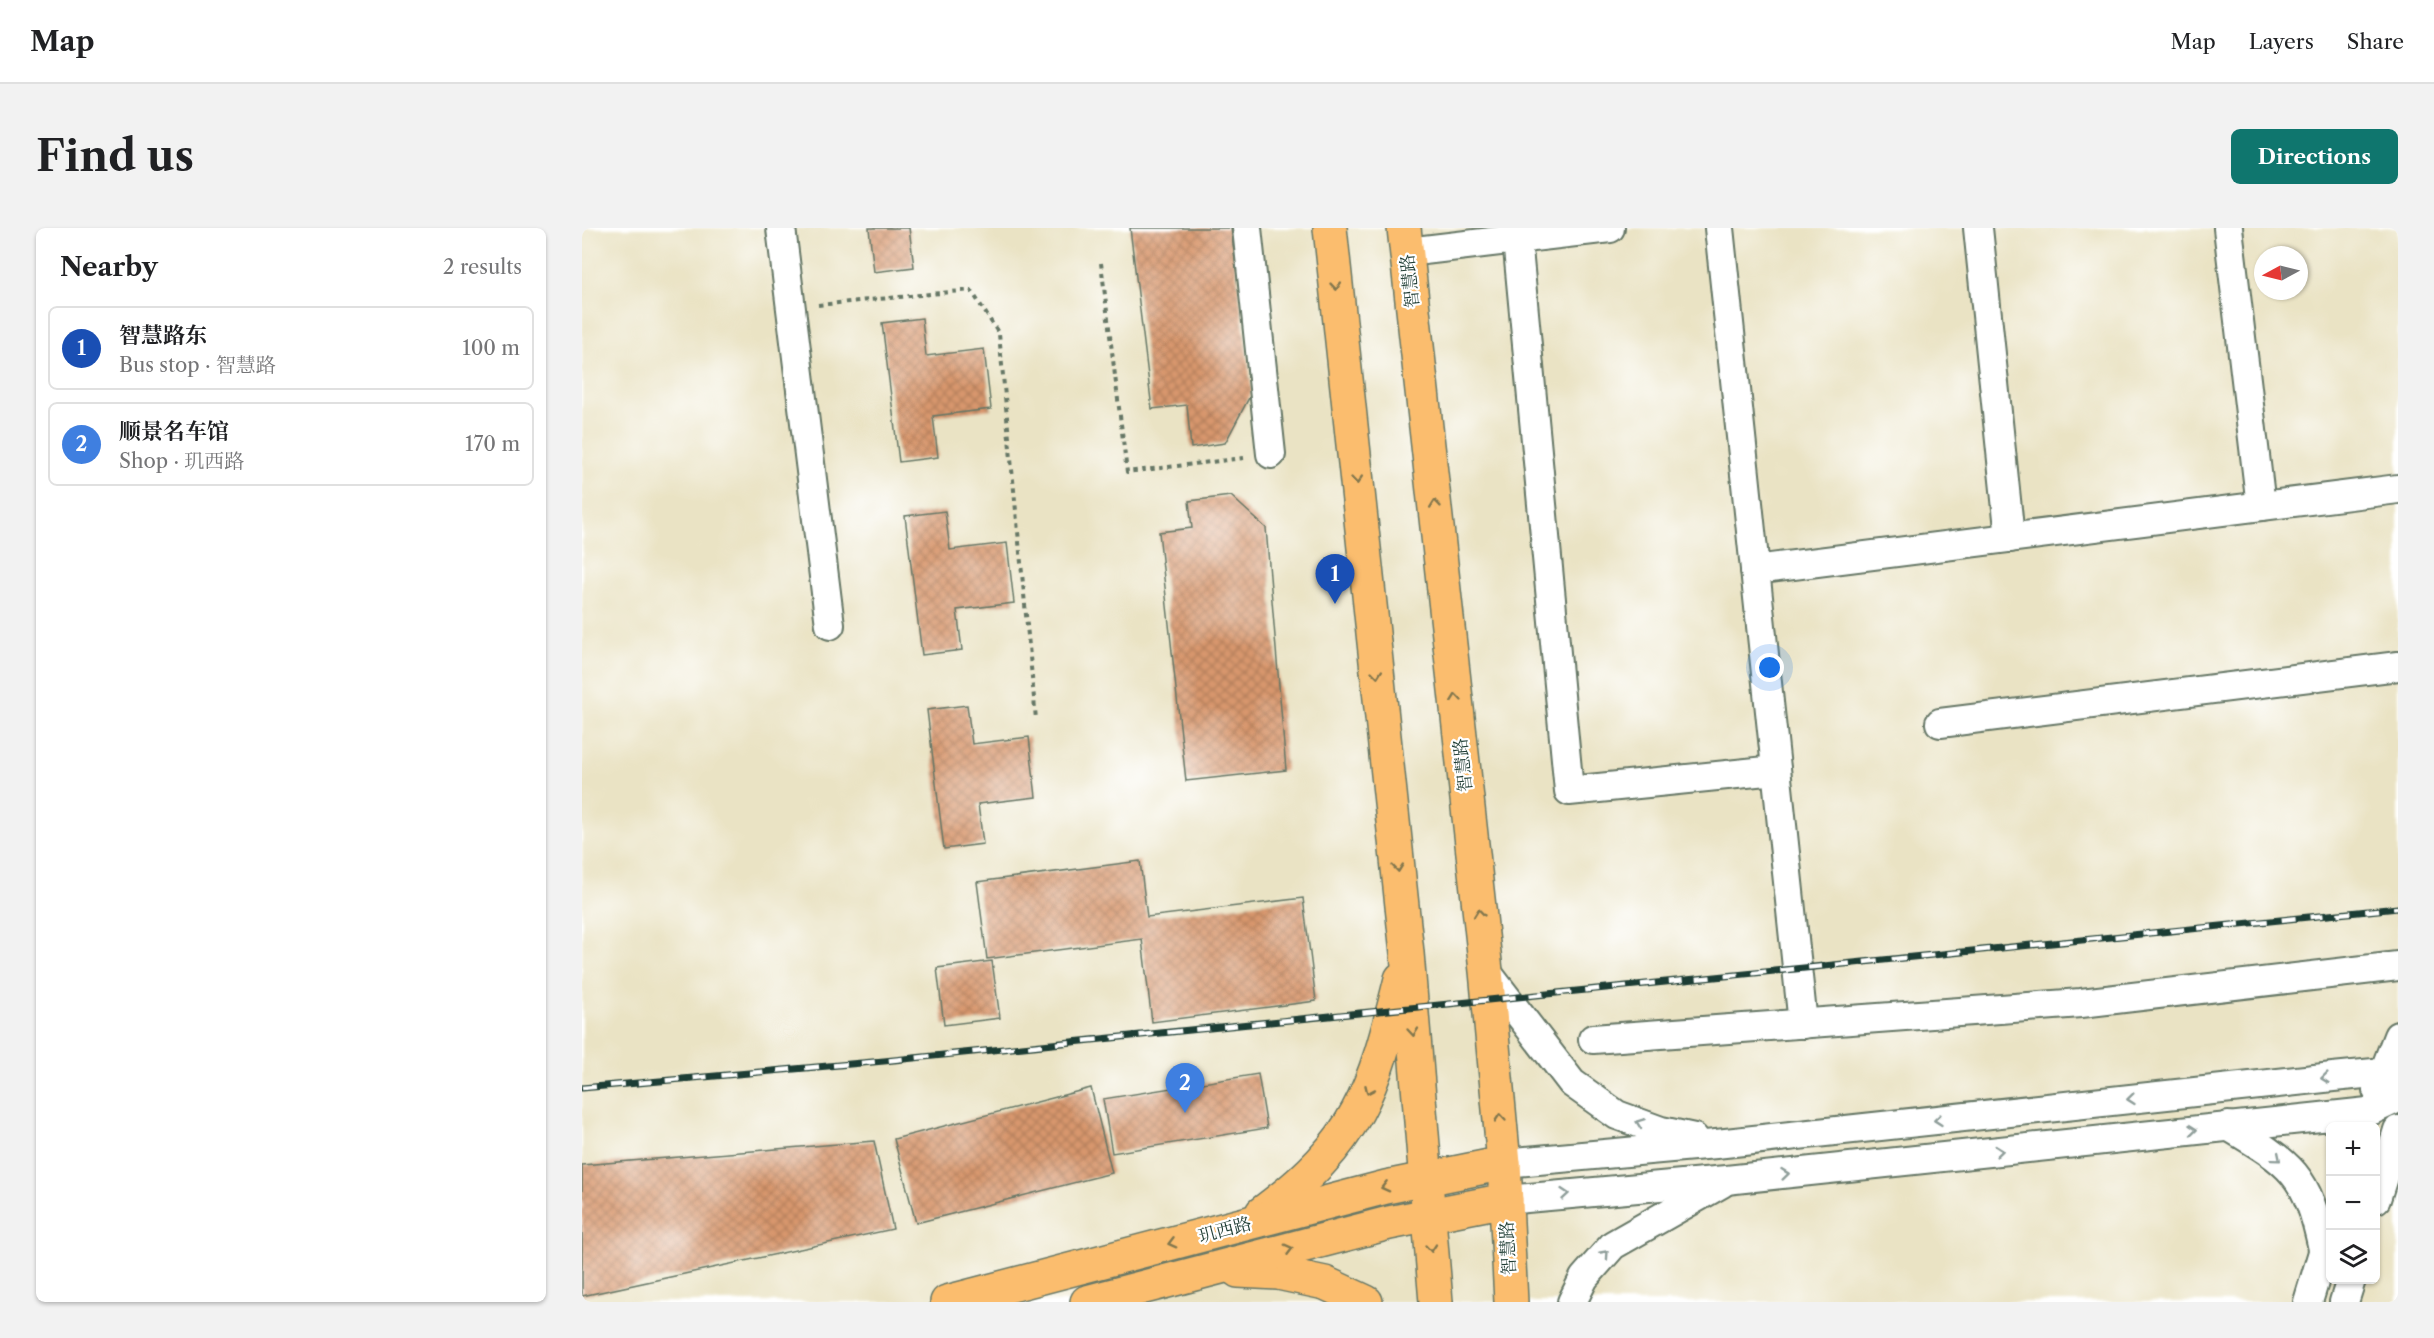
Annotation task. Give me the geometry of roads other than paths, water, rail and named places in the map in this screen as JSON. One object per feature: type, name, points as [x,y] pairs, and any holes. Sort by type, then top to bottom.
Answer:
[{"type":"main road","points":[[1330,228],[1407,953],[1436,1302]]},
{"type":"main road","name":"智慧路","points":[[1406,240],[1486,971],[1504,1163],[1511,1302]]},
{"type":"main road","points":[[1249,1223],[1295,1189],[1326,1158],[1350,1126],[1369,1092],[1381,1058],[1407,953]]},
{"type":"main road","name":"玑西路","points":[[947,1302],[1425,1178],[1504,1163]]},
{"type":"main road","points":[[1087,1302],[1428,1214],[1506,1200]]},
{"type":"main road","points":[[1212,1269],[1278,1273],[1325,1282],[1366,1302]]},
{"type":"street","points":[[781,228],[830,626]]},
{"type":"street","points":[[1247,228],[1271,454]]},
{"type":"street","points":[[1406,240],[1610,228]]},
{"type":"street","points":[[1719,228],[1803,1024]]},
{"type":"street","points":[[1978,228],[2010,538]]},
{"type":"street","points":[[2228,228],[2261,506]]},
{"type":"street","points":[[1517,234],[1569,791],[1776,770]]},
{"type":"street","points":[[1755,570],[2398,489]]},
{"type":"street","points":[[1940,723],[2398,666]]},
{"type":"street","points":[[1593,1039],[2081,1003],[2398,966]]},
{"type":"street","points":[[1486,971],[1572,1083],[1617,1115],[1661,1131],[1716,1144]]},
{"type":"street","points":[[2365,1119],[2391,1076],[2398,1036]]},
{"type":"street","points":[[1504,1163],[2391,1076]]},
{"type":"street","points":[[1506,1200],[1726,1180],[2228,1126],[2365,1119],[2398,1098]]},
{"type":"street","points":[[2228,1126],[2270,1151],[2297,1174],[2326,1236]]},
{"type":"street","points":[[2380,1186],[2398,1130]]},
{"type":"street","points":[[1572,1302],[1584,1278],[1613,1245],[1726,1180]]},
{"type":"street","points":[[2308,1302],[2326,1241]]},
{"type":"street","points":[[2344,1302],[2350,1284]]},
{"type":"railway","points":[[582,1088],[884,1061],[2398,908]]},
{"type":"place","name":"智慧路东","points":[[1335,604]]},
{"type":"place","name":"顺景名车馆","points":[[1185,1113]]}]
